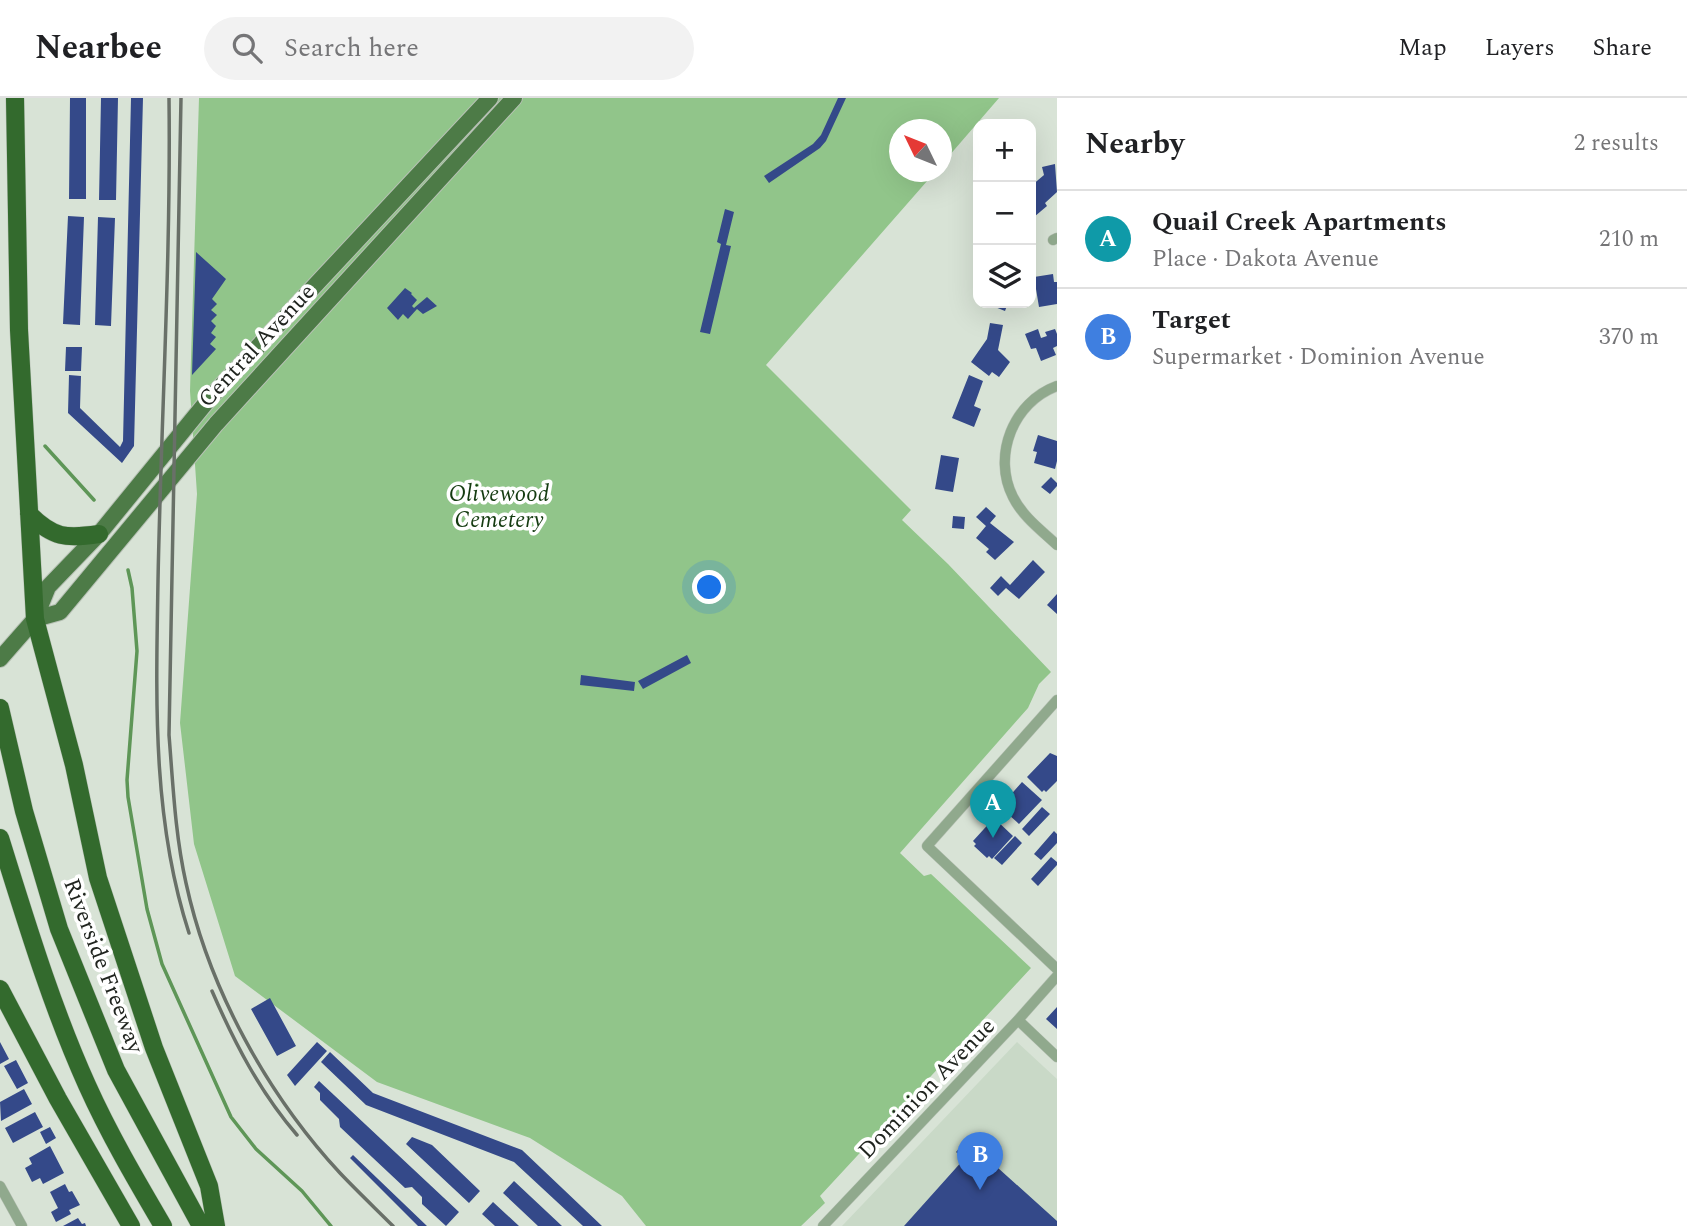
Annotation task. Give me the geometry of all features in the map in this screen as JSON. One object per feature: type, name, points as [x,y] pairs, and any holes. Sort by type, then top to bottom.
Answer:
[{"type":"highway","points":[[15,98],[19,330],[36,619],[74,765],[97,878],[154,1048],[209,1186],[216,1226]]},
{"type":"highway","points":[[29,514],[44,530],[55,534],[75,538],[99,534]]},
{"type":"highway","name":"Riverside Freeway","points":[[0,708],[10,756],[59,929],[79,981],[116,1070],[201,1226]]},
{"type":"highway","points":[[0,838],[32,939],[86,1084],[120,1152],[163,1226]]},
{"type":"highway","points":[[0,989],[58,1099],[131,1226]]},
{"type":"main road","name":"Central Avenue","points":[[0,659],[36,619],[48,587],[99,534],[217,390],[490,98]]},
{"type":"main road","name":"Central Avenue","points":[[36,619],[61,612],[216,424],[514,98]]},
{"type":"street","points":[[1057,386],[1028,404],[1009,433],[1003,463],[1012,496],[1024,514],[1057,545]]},
{"type":"street","points":[[1057,700],[927,846],[1057,969]]},
{"type":"street","name":"Dominion Avenue","points":[[823,1226],[1057,976]]},
{"type":"street","points":[[1018,1020],[1057,1057]]},
{"type":"street","points":[[0,1188],[22,1226]]},
{"type":"shaded area","points":[[1017,1042],[1057,1079],[1057,1226],[842,1226]]},
{"type":"green space","name":"Olivewood Cemetery","points":[[199,98],[999,98],[981,119],[973,119],[973,128],[952,152],[952,119],[889,119],[889,182],[926,182],[766,365],[911,510],[902,520],[1051,672],[1039,684],[1028,708],[900,853],[924,876],[931,874],[1031,968],[820,1196],[825,1203],[801,1226],[646,1226],[622,1196],[530,1138],[377,1082],[235,976],[194,844],[180,723],[197,494],[190,391]]},
{"type":"building","points":[[70,98],[86,98],[86,199],[69,199]]},
{"type":"building","points":[[101,98],[118,98],[116,200],[99,200]]},
{"type":"building","points":[[131,98],[143,98],[134,446],[122,463],[68,413],[69,375],[81,376],[80,408],[120,447],[123,441]]},
{"type":"building","points":[[838,98],[846,98],[826,141],[769,183],[764,176],[813,144],[821,135]]},
{"type":"building","points":[[1055,164],[1057,192],[1036,215],[1036,182],[1044,175],[1042,167]]},
{"type":"building","points":[[725,209],[734,212],[726,245],[731,246],[710,334],[700,332],[721,244],[717,242]]},
{"type":"building","points":[[68,216],[84,217],[80,325],[63,324]]},
{"type":"building","points":[[98,217],[115,218],[111,326],[95,325]]},
{"type":"building","points":[[196,252],[226,279],[212,299],[217,304],[211,310],[217,315],[211,321],[216,326],[211,333],[216,337],[210,344],[216,349],[192,375]]},
{"type":"building","points":[[1053,274],[1054,282],[1057,282],[1057,304],[1039,307],[1036,277]]},
{"type":"building","points":[[405,288],[417,300],[412,306],[414,308],[427,297],[437,306],[423,314],[417,309],[408,319],[403,314],[398,320],[387,308]]},
{"type":"building","points":[[990,323],[1003,325],[998,350],[1010,362],[999,377],[992,372],[989,376],[971,362],[987,339]]},
{"type":"building","points":[[1038,329],[1041,338],[1047,336],[1045,332],[1055,329],[1057,334],[1057,346],[1053,348],[1056,355],[1041,361],[1036,348],[1031,349],[1025,334]]},
{"type":"building","points":[[66,347],[82,347],[81,371],[65,371]]},
{"type":"building","points":[[969,375],[983,381],[974,406],[981,409],[974,427],[952,418]]},
{"type":"building","points":[[1038,435],[1057,441],[1055,469],[1034,463],[1037,452],[1033,451]]},
{"type":"building","points":[[941,455],[959,458],[953,492],[935,489]]},
{"type":"building","points":[[1051,477],[1057,486],[1050,494],[1041,487]]},
{"type":"building","points":[[986,507],[996,516],[990,523],[1014,542],[995,560],[986,552],[989,549],[976,538],[986,526],[976,517]]},
{"type":"building","points":[[953,516],[965,517],[964,529],[952,528]]},
{"type":"building","points":[[1033,560],[1045,572],[1019,599],[1006,588],[998,596],[990,588],[1001,576],[1010,585]]},
{"type":"building","points":[[1057,594],[1057,614],[1047,605]]},
{"type":"building","points":[[687,655],[691,663],[643,689],[638,681]]},
{"type":"building","points":[[581,675],[635,682],[634,691],[580,685]]},
{"type":"building","points":[[1050,753],[1057,756],[1057,781],[1046,792],[1042,792],[1027,777]]},
{"type":"building","points":[[1022,782],[1042,800],[1019,824],[1000,807]]},
{"type":"building","points":[[1042,807],[1050,814],[1029,836],[1022,829]]},
{"type":"building","points":[[994,818],[1013,836],[992,859],[989,856],[987,858],[974,846],[976,844],[973,841]]},
{"type":"building","points":[[1054,831],[1057,834],[1057,843],[1041,860],[1034,854]]},
{"type":"building","points":[[1015,836],[1022,843],[1002,865],[994,858]]},
{"type":"building","points":[[1051,857],[1057,865],[1038,886],[1031,879]]},
{"type":"building","points":[[270,998],[296,1046],[277,1056],[251,1009]]},
{"type":"building","points":[[1057,1007],[1057,1029],[1046,1019]]},
{"type":"building","points":[[0,1042],[9,1059],[0,1064]]},
{"type":"building","points":[[317,1042],[327,1051],[295,1086],[287,1075]]},
{"type":"building","points":[[330,1052],[373,1093],[522,1150],[602,1226],[583,1226],[514,1162],[366,1105],[321,1062]]},
{"type":"building","points":[[16,1060],[28,1083],[17,1089],[4,1066]]},
{"type":"building","points":[[319,1081],[459,1212],[446,1226],[422,1204],[422,1197],[412,1187],[405,1188],[340,1127],[339,1119],[320,1100],[320,1093],[314,1087]]},
{"type":"building","points":[[24,1089],[32,1104],[1,1121],[0,1102]]},
{"type":"building","points":[[35,1112],[43,1127],[13,1143],[5,1128]]},
{"type":"building","points":[[50,1127],[56,1138],[46,1144],[40,1132]]},
{"type":"building","points":[[412,1137],[432,1145],[480,1191],[469,1203],[406,1144]]},
{"type":"building","points":[[967,1140],[1057,1221],[1057,1226],[904,1226],[964,1159],[956,1152]]},
{"type":"building","points":[[50,1146],[64,1173],[43,1184],[40,1178],[32,1182],[25,1168],[32,1164],[29,1158]]},
{"type":"building","points":[[353,1155],[427,1226],[418,1226],[350,1158]]},
{"type":"building","points":[[514,1181],[562,1226],[538,1226],[503,1193]]},
{"type":"building","points":[[65,1184],[80,1205],[69,1210],[71,1214],[56,1222],[51,1212],[58,1208],[50,1192]]},
{"type":"building","points":[[493,1202],[519,1226],[495,1226],[482,1214]]},
{"type":"building","points":[[78,1218],[86,1226],[63,1226]]},
{"type":"waterway","points":[[45,446],[94,500]]},
{"type":"waterway","points":[[128,570],[137,651],[128,797],[147,909],[162,964],[231,1117],[256,1149],[302,1191],[331,1226]]},
{"type":"railway","points":[[169,98],[169,219],[158,581],[157,714],[162,803],[168,846],[189,933]]},
{"type":"railway","points":[[181,98],[169,735],[182,865],[196,923],[210,962],[244,1038],[265,1074],[313,1142],[393,1226]]},
{"type":"railway","points":[[212,991],[249,1067],[271,1102],[297,1135]]},
{"type":"place","name":"Quail Creek Apartments","points":[[993,838]]},
{"type":"place","name":"Target","points":[[980,1190]]}]
